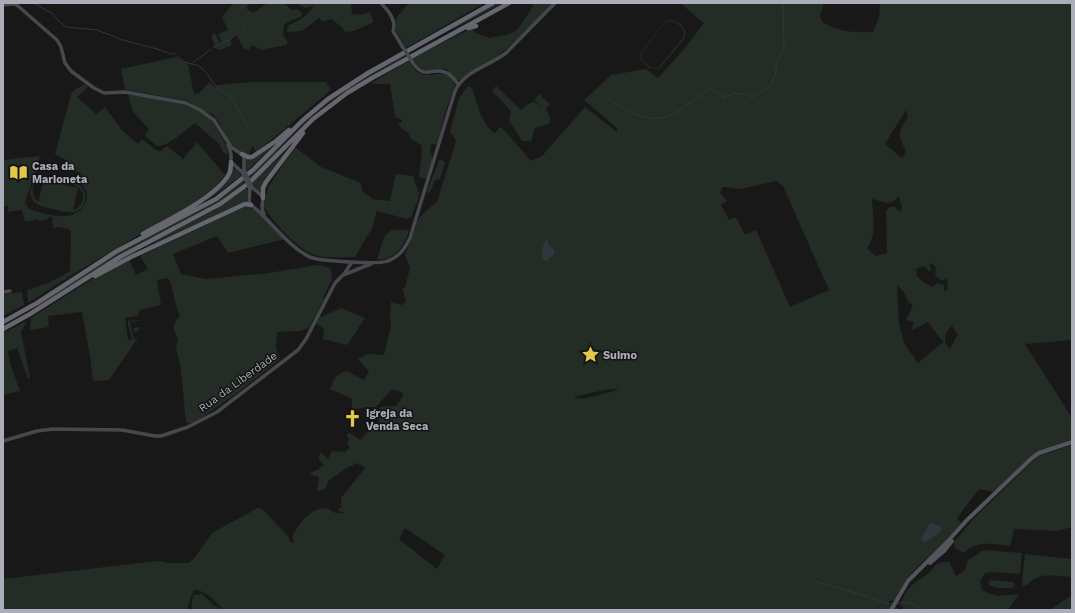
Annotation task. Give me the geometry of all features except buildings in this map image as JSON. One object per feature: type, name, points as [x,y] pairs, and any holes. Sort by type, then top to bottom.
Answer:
[{"type":"highway","points":[[241,154],[249,157],[253,156],[276,141],[299,121],[350,83],[492,3]]},
{"type":"highway","points":[[3,329],[28,316],[120,257],[207,212],[235,194],[257,176],[303,129],[347,93],[509,3]]},
{"type":"highway","points":[[457,31],[476,26]]},
{"type":"highway","points":[[263,198],[262,191],[266,182],[296,142],[328,107]]},
{"type":"highway","points":[[3,322],[117,251],[224,194],[253,170],[311,113]]},
{"type":"highway","points":[[117,251],[127,243],[211,194],[229,175],[231,160]]},
{"type":"highway","points":[[78,284],[131,257],[246,204],[252,205]]},
{"type":"highway","points":[[3,319],[26,309]]},
{"type":"main road","points":[[381,3],[394,21],[394,31],[417,68],[423,72],[446,72],[458,84]]},
{"type":"main road","points":[[251,188],[249,201],[252,205],[292,244],[305,254],[316,258],[374,263],[386,262],[394,258],[406,246],[423,198],[454,91],[458,84],[465,78],[497,60],[506,53],[555,3]]},
{"type":"main road","points":[[3,4],[14,4],[18,6],[44,29],[59,44],[65,62],[71,71],[94,88],[104,93],[131,93],[191,105],[214,120],[233,149],[244,158],[243,171]]},
{"type":"main road","points":[[227,141],[231,160],[236,167],[243,171],[251,188],[261,194],[263,198],[261,204],[262,212],[266,218]]},
{"type":"main road","points":[[231,160],[234,154],[241,154]]},
{"type":"main road","points":[[236,167],[244,163]]},
{"type":"main road","points":[[249,197],[253,193],[257,192]]},
{"type":"main road","points":[[252,205],[258,206],[261,204]]},
{"type":"main road","points":[[343,261],[346,264],[347,270]]},
{"type":"main road","points":[[344,275],[352,262]]},
{"type":"main road","points":[[352,262],[354,267],[352,271]]},
{"type":"main road","name":"Rua da Liberdade","points":[[3,441],[45,430],[113,429],[152,436],[161,436],[188,428],[228,403],[300,348],[334,284],[344,275],[374,263]]},
{"type":"main road","points":[[3,292],[10,291]]},
{"type":"main road","points":[[891,610],[913,576],[938,552],[972,515],[1034,456],[1038,453],[1072,442]]},
{"type":"main road","points":[[905,587],[944,550],[972,515]]},
{"type":"main road","points":[[938,552],[944,550],[954,535]]},
{"type":"shaded area","points":[[233,3],[250,3],[246,8],[253,13],[268,3],[284,3],[292,10],[297,9],[302,13],[302,16],[284,25],[283,35],[288,42],[286,45],[261,50],[252,45],[249,50],[244,49],[236,34],[230,39],[232,45],[220,50],[213,47],[215,46],[211,36],[215,33],[220,43],[219,44],[222,43],[218,34],[228,30],[222,17]]},
{"type":"shaded area","points":[[296,3],[350,3],[352,14],[365,14],[369,12],[374,22],[354,31],[345,32],[342,27],[331,19],[323,22],[319,18],[302,31],[286,32],[289,25],[303,18],[314,6],[305,8]]},
{"type":"shaded area","points":[[409,3],[484,3],[406,48],[396,31],[396,18]]},
{"type":"shaded area","points":[[498,3],[502,3],[454,29],[454,28]]},
{"type":"shaded area","points":[[534,3],[553,3],[519,38],[494,59],[460,80],[456,80],[446,69],[430,71],[422,70],[412,58],[474,28],[473,32],[489,38],[507,35],[518,29]]},
{"type":"shaded area","points":[[680,3],[824,3],[820,15],[822,22],[841,30],[853,32],[873,32],[879,17],[880,3],[1072,3],[1072,340],[1025,344],[1072,418],[1072,439],[1034,454],[994,492],[979,489],[957,518],[961,523],[949,537],[910,575],[895,600],[889,601],[889,605],[892,606],[890,610],[224,610],[207,594],[194,590],[187,610],[3,610],[3,579],[157,561],[168,563],[189,563],[212,533],[258,508],[262,509],[293,543],[294,541],[292,537],[298,527],[305,518],[314,511],[325,508],[336,513],[346,514],[337,510],[341,507],[341,498],[365,468],[357,463],[329,480],[325,489],[317,491],[319,477],[309,474],[324,465],[318,458],[321,453],[328,459],[332,451],[345,452],[350,447],[347,443],[349,439],[346,435],[350,433],[361,440],[378,424],[380,418],[380,407],[396,406],[402,398],[403,393],[392,389],[376,407],[352,410],[352,399],[330,389],[336,376],[346,371],[364,380],[369,372],[358,359],[368,354],[384,355],[391,325],[391,302],[402,305],[406,301],[402,288],[405,287],[410,268],[405,255],[419,218],[437,202],[456,141],[450,132],[459,98],[468,86],[472,88],[480,113],[487,126],[495,133],[500,127],[531,161],[542,156],[585,107],[617,132],[617,128],[584,100],[611,75],[646,69],[658,78],[685,48],[704,23]],"holes":[[[906,110],[908,116],[902,126],[900,134],[901,141],[906,151],[902,158],[885,144]],[[776,181],[783,186],[829,290],[790,307],[756,230],[745,235],[736,217],[729,220],[721,205],[727,201],[720,193],[723,187],[740,189]],[[899,196],[902,208],[900,212],[895,207],[890,207],[886,211],[887,253],[875,256],[867,248],[872,238],[873,231],[872,199],[887,203],[892,202]],[[931,263],[937,268],[935,272],[936,276],[942,281],[947,278],[948,289],[944,292],[944,285],[937,283],[932,287],[923,282],[917,276],[916,269],[923,266],[927,268],[929,272],[931,268],[929,265]],[[897,284],[905,294],[908,302],[913,305],[906,320],[914,322],[911,331],[928,322],[944,343],[942,343],[918,363],[904,343],[899,324]],[[952,325],[958,334],[950,349],[945,343],[946,333]],[[610,389],[619,389],[583,399],[574,398],[576,396]],[[405,528],[445,555],[437,569],[399,539]]]},
{"type":"shaded area","points":[[669,20],[682,25],[685,31],[685,38],[659,69],[649,68],[640,59],[641,52],[665,22]],"holes":[[[669,21],[678,24],[682,28],[684,37],[658,68],[650,67],[641,59],[642,52],[665,23]]]},
{"type":"shaded area","points":[[405,54],[406,56],[368,77],[332,100],[310,118],[250,179],[249,177],[299,126],[331,98]]},
{"type":"shaded area","points":[[176,57],[188,65],[194,94],[199,93],[210,82],[216,89],[217,85],[253,82],[326,82],[331,90],[256,152],[253,146],[249,152],[250,155],[246,155],[237,150],[229,142],[219,122],[213,114],[208,113],[188,101],[125,89],[121,69]]},
{"type":"shaded area","points":[[409,61],[414,69],[422,74],[449,75],[455,85],[445,112],[437,144],[431,144],[430,152],[433,158],[427,178],[421,178],[419,176],[422,152],[421,145],[411,139],[408,132],[402,129],[398,123],[401,123],[402,120],[395,117],[390,84],[371,83]]},
{"type":"shaded area","points":[[85,84],[88,87],[77,97],[96,114],[105,107],[122,130],[138,144],[142,139],[156,150],[161,151],[167,146],[183,159],[197,142],[225,175],[213,190],[200,199],[70,276],[28,303],[27,290],[38,287],[70,271],[71,230],[59,227],[53,228],[52,216],[44,220],[39,221],[38,219],[25,222],[22,210],[8,212],[8,206],[3,207],[3,160],[40,156],[25,203],[29,209],[44,214],[69,216],[82,208],[86,201],[87,193],[85,188],[79,182],[81,173],[62,168],[66,160],[55,154],[71,94],[73,91]]},
{"type":"shaded area","points":[[496,86],[521,110],[528,104],[534,102],[543,108],[534,100],[539,94],[550,104],[545,109],[550,116],[549,124],[535,128],[531,141],[522,141],[509,120],[511,111],[492,91]]},
{"type":"shaded area","points":[[130,94],[185,104],[205,115],[213,122],[225,143],[228,155],[223,152],[219,144],[195,123],[172,141],[157,146],[145,136],[149,129],[133,112],[128,95]]},
{"type":"shaded area","points":[[275,144],[246,172],[244,165],[246,158]]},
{"type":"shaded area","points":[[291,146],[261,191],[257,190],[252,183]]},
{"type":"shaded area","points":[[295,147],[321,167],[361,183],[362,191],[373,199],[390,201],[396,174],[413,176],[419,194],[411,217],[407,219],[377,211],[372,228],[355,257],[322,257],[306,251],[285,234],[264,207],[268,187]]},
{"type":"shaded area","points":[[439,160],[444,161],[445,163],[440,179],[435,180],[430,192],[428,193],[427,191]]},
{"type":"shaded area","points":[[232,168],[238,170],[241,176],[212,197],[178,215],[209,197]]},
{"type":"shaded area","points":[[47,176],[64,179],[80,185],[83,188],[85,195],[83,206],[77,211],[69,212],[37,204],[33,200],[30,191],[34,182]],"holes":[[[45,179],[69,183],[80,189],[83,195],[80,206],[73,210],[78,188],[44,180],[38,202],[35,199],[33,189],[38,181]]]},
{"type":"shaded area","points":[[243,181],[244,183],[220,201],[121,254],[38,306],[37,305],[114,255],[214,202]]},
{"type":"shaded area","points":[[246,188],[248,191],[246,203],[133,252],[215,210]]},
{"type":"shaded area","points":[[246,206],[255,210],[285,239],[228,253],[217,236],[173,254],[181,274],[206,279],[269,273],[317,265],[331,269],[332,280],[323,297],[325,298],[309,328],[300,331],[277,332],[276,348],[280,359],[237,393],[194,423],[187,423],[185,414],[180,363],[176,349],[178,340],[173,327],[176,320],[180,317],[168,278],[157,280],[161,305],[139,310],[138,316],[125,318],[128,340],[132,339],[128,321],[140,321],[130,322],[134,339],[138,338],[109,380],[93,381],[82,312],[48,316],[49,327],[30,330],[31,318],[103,272],[129,259],[136,275],[148,269],[140,256]]},
{"type":"shaded area","points":[[391,230],[409,230],[408,235],[398,251],[383,260],[377,259],[384,237]]},
{"type":"shaded area","points":[[547,240],[548,244],[553,248],[555,253],[547,262],[546,260],[543,260],[542,250],[545,241]]},
{"type":"shaded area","points":[[22,292],[24,305],[3,316],[3,294]]},
{"type":"shaded area","points":[[341,308],[365,318],[347,345],[323,339],[324,329],[316,323],[319,318]]},
{"type":"shaded area","points":[[27,321],[21,332],[30,378],[28,379],[17,348],[8,351],[10,363],[20,391],[3,395],[3,333]]},
{"type":"shaded area","points":[[140,327],[136,333],[133,330],[134,328]]},
{"type":"shaded area","points":[[1072,445],[1072,527],[1057,531],[1014,529],[1010,546],[986,544],[974,546],[964,553],[955,548],[954,542],[975,517],[1035,459],[1041,455]]},
{"type":"shaded area","points":[[930,523],[940,526],[941,531],[924,543],[921,538]]},
{"type":"shaded area","points":[[984,550],[1022,553],[1020,574],[990,572],[985,573],[980,581],[982,590],[988,593],[998,596],[1019,594],[1007,610],[901,610],[904,606],[900,606],[907,590],[927,574],[935,565],[942,562],[949,562],[956,576],[965,570],[968,560]]},
{"type":"shaded area","points":[[1025,554],[1072,559],[1072,577],[1054,575],[1040,576],[1023,586],[1022,580]]},
{"type":"shaded area","points":[[991,580],[1013,582],[1015,585],[1013,588],[998,588],[989,585],[988,582]]},
{"type":"shaded area","points":[[202,594],[213,605],[224,610],[191,610],[193,595]]},
{"type":"shaded area","points":[[1072,595],[1072,610],[1050,610]]},
{"type":"waterway","points":[[34,3],[51,13]]},
{"type":"waterway","points":[[604,95],[631,112],[653,118],[667,117],[673,114],[709,89],[724,97],[738,93],[745,94],[752,98],[771,85],[775,75],[778,58],[784,50],[783,3]]},
{"type":"waterway","points":[[52,13],[55,17]]},
{"type":"waterway","points":[[56,18],[59,21]]},
{"type":"waterway","points":[[242,30],[249,20]]},
{"type":"waterway","points":[[60,22],[66,27],[77,28]]},
{"type":"waterway","points":[[78,28],[97,30],[118,38]]},
{"type":"waterway","points":[[225,42],[230,40],[238,32]]},
{"type":"waterway","points":[[119,39],[161,50]]},
{"type":"waterway","points":[[213,47],[224,42]]},
{"type":"waterway","points":[[177,56],[184,62],[191,64],[211,49]]},
{"type":"waterway","points":[[162,51],[172,54],[175,53]]},
{"type":"waterway","points":[[191,64],[197,65],[204,70]]},
{"type":"waterway","points":[[205,71],[218,89],[230,96],[249,128]]},
{"type":"waterway","points":[[814,581],[845,590]]},
{"type":"waterway","points":[[846,590],[858,594]]},
{"type":"waterway","points":[[858,594],[869,597]]},
{"type":"waterway","points":[[870,598],[887,603]]},
{"type":"waterway","points":[[897,604],[907,602],[923,610]]},
{"type":"waterway","points":[[888,603],[892,604]]},
{"type":"place","name":"Casa da Marioneta","points":[[19,172]]},
{"type":"place","name":"Suimo","points":[[590,355]]},
{"type":"place","name":"Igreja da Venda Seca","points":[[353,419]]}]
